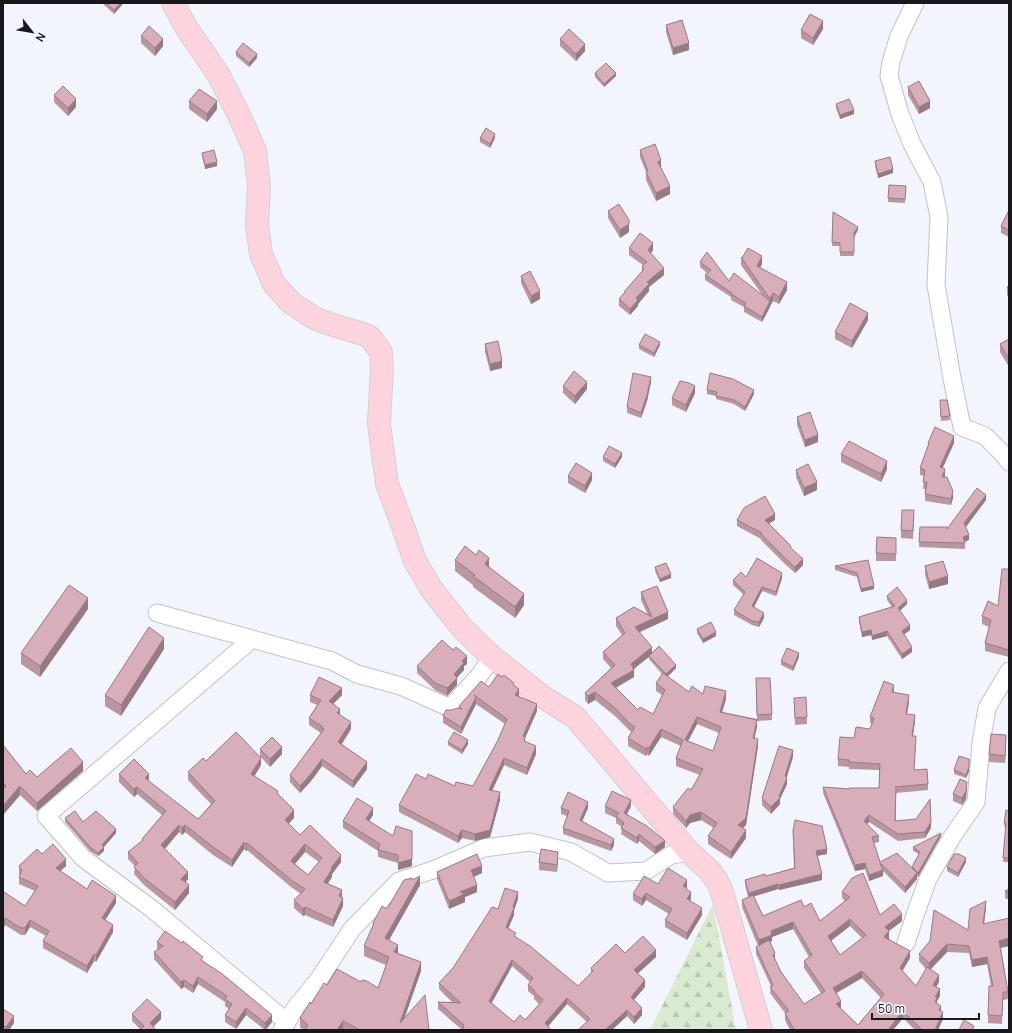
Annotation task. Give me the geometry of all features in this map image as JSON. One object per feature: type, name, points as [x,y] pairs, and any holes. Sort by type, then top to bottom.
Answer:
[{"type":"main road","points":[[173,3],[186,27],[218,74],[255,151],[259,186],[257,224],[261,254],[274,284],[291,303],[316,318],[370,337],[381,352],[382,369],[379,424],[384,470],[387,484],[415,561],[432,590],[459,623],[492,657],[543,697],[574,718],[689,852],[710,870],[722,892],[761,1030]]},
{"type":"street","points":[[915,3],[899,36],[891,62],[889,76],[900,114],[912,144],[932,182],[939,217],[936,285],[962,427],[984,436],[1004,455],[1009,462]]},
{"type":"street","points":[[157,613],[332,661],[357,674],[401,686],[450,708],[479,676],[492,657]]},
{"type":"street","points":[[252,639],[46,816],[83,858],[152,909],[285,1026],[296,1007],[319,979],[352,929],[399,881],[433,870],[484,848],[530,842],[571,852],[608,873],[646,871],[671,855],[689,852]]},
{"type":"street","points":[[906,943],[928,879],[952,837],[976,802],[981,744],[987,708],[1009,671]]},
{"type":"green space","points":[[713,904],[736,1030],[650,1030]]},
{"type":"building","points":[[106,3],[121,3],[114,10]]},
{"type":"building","points":[[810,14],[823,21],[813,38],[801,30]]},
{"type":"building","points":[[682,20],[689,43],[673,48],[666,25]]},
{"type":"building","points":[[149,26],[163,39],[155,48],[141,36]]},
{"type":"building","points":[[569,29],[585,44],[576,54],[560,39]]},
{"type":"building","points":[[243,43],[257,54],[249,63],[236,52]]},
{"type":"building","points":[[606,63],[616,73],[604,84],[595,73]]},
{"type":"building","points":[[919,81],[930,101],[919,107],[908,87]]},
{"type":"building","points":[[63,86],[76,99],[68,108],[54,95]]},
{"type":"building","points":[[199,89],[217,101],[207,114],[189,101]]},
{"type":"building","points":[[849,99],[854,110],[840,115],[836,104]]},
{"type":"building","points":[[486,128],[495,134],[490,144],[480,138]]},
{"type":"building","points":[[655,144],[661,160],[658,162],[670,186],[656,193],[646,172],[648,171],[640,150]]},
{"type":"building","points":[[214,150],[217,162],[205,165],[202,153]]},
{"type":"building","points":[[890,157],[893,169],[878,174],[875,161]]},
{"type":"building","points":[[889,185],[906,186],[905,199],[888,198]]},
{"type":"building","points":[[619,204],[629,220],[629,224],[620,230],[608,211]]},
{"type":"building","points":[[1009,210],[1009,230],[1001,226]]},
{"type":"building","points":[[833,212],[858,227],[854,233],[854,252],[840,252],[840,243],[832,242]]},
{"type":"building","points":[[640,233],[653,243],[648,250],[664,268],[647,282],[649,284],[636,298],[638,300],[630,309],[619,299],[644,269],[642,266],[647,262],[629,248]]},
{"type":"building","points":[[748,248],[762,256],[757,266],[787,282],[779,297],[773,293],[770,299],[741,257],[742,258]]},
{"type":"building","points":[[707,252],[729,281],[734,273],[770,301],[762,317],[744,306],[746,303],[705,275],[711,270],[700,262]]},
{"type":"building","points":[[530,271],[540,291],[531,296],[521,276]]},
{"type":"building","points":[[850,303],[868,313],[852,341],[835,332]]},
{"type":"building","points":[[645,334],[660,342],[654,353],[639,345]]},
{"type":"building","points":[[1009,339],[1009,359],[1000,344]]},
{"type":"building","points":[[498,341],[502,361],[490,364],[485,344]]},
{"type":"building","points":[[574,371],[587,382],[575,396],[563,386]]},
{"type":"building","points":[[633,373],[651,377],[641,413],[627,407]]},
{"type":"building","points":[[710,373],[733,379],[754,390],[745,407],[734,400],[716,396],[717,392],[707,390]]},
{"type":"building","points":[[680,381],[695,386],[686,405],[672,398]]},
{"type":"building","points":[[940,400],[947,400],[950,416],[941,417]]},
{"type":"building","points":[[810,412],[818,435],[805,440],[797,417]]},
{"type":"building","points":[[935,427],[954,436],[940,467],[945,469],[942,477],[947,477],[953,491],[951,499],[925,494],[927,482],[923,482],[925,470],[920,468]]},
{"type":"building","points":[[849,441],[887,461],[881,474],[841,454]]},
{"type":"building","points":[[609,446],[622,453],[615,464],[603,457]]},
{"type":"building","points":[[576,463],[592,473],[585,486],[568,476]]},
{"type":"building","points":[[808,464],[817,482],[804,488],[796,470]]},
{"type":"building","points":[[977,488],[986,495],[964,523],[969,535],[963,537],[965,543],[919,542],[920,527],[947,527],[947,529]]},
{"type":"building","points":[[765,496],[775,514],[765,520],[803,559],[795,567],[761,534],[762,533],[737,520],[744,508]]},
{"type":"building","points":[[902,510],[914,510],[913,531],[901,530]]},
{"type":"building","points":[[877,537],[896,538],[896,554],[876,553]]},
{"type":"building","points":[[465,546],[476,555],[479,550],[489,558],[485,564],[524,594],[515,607],[473,576],[475,575],[455,560]]},
{"type":"building","points":[[757,558],[782,573],[776,592],[762,587],[752,606],[764,613],[759,622],[752,621],[734,610],[745,592],[733,580],[741,572],[746,577]]},
{"type":"building","points":[[868,560],[874,586],[861,589],[857,573],[835,566]]},
{"type":"building","points":[[943,561],[948,576],[929,582],[925,566]]},
{"type":"building","points":[[666,563],[671,574],[660,579],[655,567]]},
{"type":"building","points":[[1002,569],[1009,569],[1009,650],[985,643],[991,620],[982,616],[988,601],[998,606]]},
{"type":"building","points":[[69,585],[88,598],[40,666],[21,653]]},
{"type":"building","points":[[657,586],[668,612],[635,627],[652,647],[631,664],[634,670],[611,683],[638,710],[640,707],[653,714],[665,690],[656,683],[663,673],[689,692],[692,686],[703,694],[705,686],[726,691],[720,712],[757,720],[753,738],[758,739],[746,818],[738,825],[746,830],[731,852],[708,836],[717,823],[701,812],[690,815],[686,821],[673,807],[688,788],[691,790],[703,769],[676,758],[683,740],[661,729],[649,748],[647,747],[646,749],[628,738],[635,727],[630,724],[615,708],[595,692],[588,696],[585,693],[615,665],[603,652],[625,633],[616,618],[634,607],[652,617],[641,592]],"holes":[[[697,717],[721,727],[713,751],[685,740]]]},
{"type":"building","points":[[897,587],[907,600],[898,608],[910,625],[902,631],[912,647],[902,654],[887,631],[872,636],[871,630],[862,632],[859,617],[895,606],[887,596]]},
{"type":"building","points":[[711,622],[716,632],[703,639],[697,629]]},
{"type":"building","points":[[149,627],[164,638],[121,705],[105,695]]},
{"type":"building","points":[[442,640],[453,650],[456,647],[467,656],[462,661],[464,663],[454,674],[457,678],[447,688],[435,683],[417,666]]},
{"type":"building","points":[[659,646],[676,665],[666,674],[649,656]]},
{"type":"building","points":[[787,648],[799,653],[793,667],[781,661]]},
{"type":"building","points":[[498,674],[502,677],[504,675],[519,689],[515,695],[537,704],[523,736],[525,737],[524,741],[536,746],[527,768],[504,758],[489,790],[500,792],[490,830],[475,834],[462,830],[458,836],[399,805],[416,774],[426,779],[428,774],[455,786],[456,782],[473,786],[498,740],[507,719],[474,695],[476,697],[461,727],[443,716],[446,710],[457,708],[462,709],[459,706],[481,681],[489,687]]},
{"type":"building","points":[[319,677],[342,688],[329,701],[340,709],[337,713],[351,722],[338,742],[367,762],[353,781],[322,759],[300,786],[290,775],[324,729],[309,718],[321,700],[310,695]]},
{"type":"building","points":[[756,678],[770,678],[772,714],[757,715]]},
{"type":"building","points":[[884,681],[894,685],[892,692],[909,695],[906,714],[915,715],[912,736],[916,736],[914,770],[927,769],[928,784],[895,787],[895,821],[916,819],[930,799],[931,822],[925,832],[898,834],[869,815],[864,821],[879,836],[872,837],[880,862],[897,853],[917,873],[905,887],[880,863],[883,870],[869,875],[865,863],[855,865],[823,787],[849,789],[879,788],[880,764],[849,762],[849,760],[838,759],[840,737],[854,738],[856,727],[870,729],[874,718],[870,717]]},
{"type":"building","points":[[806,697],[807,717],[795,718],[794,698]]},
{"type":"building","points":[[236,732],[261,758],[251,774],[278,791],[277,793],[294,810],[285,820],[300,835],[310,825],[341,855],[331,868],[332,869],[324,882],[342,890],[339,896],[343,898],[333,920],[305,907],[303,909],[294,900],[305,889],[291,880],[247,843],[246,844],[244,842],[232,860],[185,825],[182,828],[179,825],[161,845],[188,872],[181,879],[189,885],[175,902],[145,879],[134,867],[138,863],[128,852],[143,840],[142,839],[166,811],[137,787],[134,789],[119,774],[134,759],[149,774],[145,778],[198,819],[215,801],[188,772],[203,758],[206,761]],"holes":[[[305,844],[322,858],[308,875],[291,861]]]},
{"type":"building","points":[[454,732],[468,740],[462,750],[448,742]]},
{"type":"building","points":[[991,734],[1006,735],[1005,756],[989,754]]},
{"type":"building","points":[[272,737],[282,747],[270,759],[260,749]]},
{"type":"building","points":[[3,745],[26,774],[30,770],[37,777],[71,748],[83,762],[37,803],[20,786],[3,806],[3,790],[6,786],[3,782]]},
{"type":"building","points":[[779,746],[793,750],[785,776],[787,778],[779,796],[780,798],[771,807],[762,798]]},
{"type":"building","points":[[959,756],[969,759],[969,767],[966,775],[954,770]]},
{"type":"building","points":[[960,779],[967,782],[966,791],[962,798],[953,794]]},
{"type":"building","points":[[612,791],[631,800],[624,813],[647,826],[665,841],[655,847],[639,834],[637,838],[621,828],[624,823],[616,816],[619,813],[605,806]]},
{"type":"building","points":[[568,792],[588,802],[580,820],[614,839],[611,845],[563,828],[569,811],[561,808]]},
{"type":"building","points":[[357,798],[373,808],[366,819],[393,836],[396,826],[412,831],[412,859],[398,863],[398,855],[378,850],[380,844],[343,821]]},
{"type":"building","points":[[1006,810],[1009,811],[1009,858],[1003,858],[1006,823],[1004,823]]},
{"type":"building","points":[[75,811],[83,822],[96,811],[116,829],[102,845],[104,847],[98,853],[90,847],[65,818]]},
{"type":"building","points":[[795,820],[822,826],[827,849],[816,851],[822,874],[778,884],[749,893],[745,880],[795,868],[793,831]]},
{"type":"building","points":[[941,833],[918,873],[912,867],[920,852],[913,847]]},
{"type":"building","points":[[53,844],[66,859],[56,868],[87,889],[92,880],[116,896],[102,918],[113,925],[96,955],[94,954],[87,966],[43,941],[49,931],[30,920],[25,928],[21,928],[5,918],[3,922],[4,892],[25,906],[38,886],[19,877],[22,870],[19,866],[37,849],[42,854]]},
{"type":"building","points":[[541,849],[558,852],[557,865],[539,862]]},
{"type":"building","points":[[477,854],[482,866],[471,870],[477,885],[460,892],[465,894],[449,901],[437,872]]},
{"type":"building","points":[[954,854],[959,854],[966,858],[958,873],[947,867]]},
{"type":"building","points":[[668,868],[687,880],[683,886],[691,892],[687,899],[702,908],[687,933],[665,920],[672,909],[646,893],[642,899],[633,894],[644,876],[658,884]]},
{"type":"building","points":[[863,873],[880,915],[894,904],[902,914],[885,927],[889,931],[884,937],[910,951],[900,968],[916,986],[927,967],[939,975],[933,985],[940,989],[935,997],[937,998],[935,1002],[941,1006],[939,1010],[943,1012],[935,1030],[922,1030],[903,1011],[888,1030],[794,1030],[785,1013],[789,1011],[770,987],[773,985],[756,947],[769,940],[775,953],[773,955],[781,972],[804,1004],[825,991],[804,961],[812,955],[793,922],[771,931],[772,935],[759,940],[742,900],[753,895],[763,916],[801,900],[804,907],[811,903],[820,921],[850,897],[842,892],[852,878]],"holes":[[[850,919],[866,935],[840,955],[828,936]],[[862,971],[884,994],[858,1025],[836,1004],[841,1001],[833,988]]]},
{"type":"building","points":[[420,876],[385,938],[398,945],[394,952],[421,962],[400,1023],[425,995],[429,1030],[360,1030],[343,1021],[337,1030],[305,1030],[308,1025],[300,1018],[324,983],[327,985],[337,969],[361,982],[362,980],[367,981],[378,988],[389,957],[364,946],[373,923],[382,906],[387,909],[404,880],[412,878],[412,880]]},
{"type":"building","points":[[505,888],[518,892],[513,907],[514,908],[506,927],[516,933],[514,936],[530,946],[578,986],[593,971],[591,968],[616,944],[625,953],[643,936],[656,950],[634,970],[645,980],[631,997],[642,1008],[634,1017],[627,1010],[605,1030],[578,1030],[590,1019],[567,998],[545,1023],[551,1030],[464,1030],[464,1025],[438,1002],[461,1003],[439,983],[453,968],[492,907],[498,909]],"holes":[[[512,960],[533,978],[528,985],[543,1000],[525,1020],[520,1015],[514,1022],[489,1001]]]},
{"type":"building","points":[[986,901],[983,924],[1009,918],[1009,938],[999,941],[1008,992],[1003,992],[1002,1016],[988,1015],[989,986],[993,986],[987,957],[972,960],[969,946],[947,944],[929,963],[919,954],[930,941],[934,910],[968,930],[970,909]]},
{"type":"building","points":[[165,931],[182,943],[183,941],[203,957],[201,960],[221,973],[272,1015],[265,1023],[246,1008],[236,1022],[225,1015],[232,1004],[225,999],[227,996],[198,977],[193,986],[184,980],[181,982],[154,952],[163,946],[157,942]]},
{"type":"building","points":[[147,999],[161,1012],[150,1023],[156,1030],[140,1030],[144,1026],[132,1014]]},
{"type":"building","points":[[3,1009],[14,1016],[6,1027],[3,1025]]},
{"type":"building","points":[[964,1020],[974,1026],[972,1030],[959,1030]]}]
